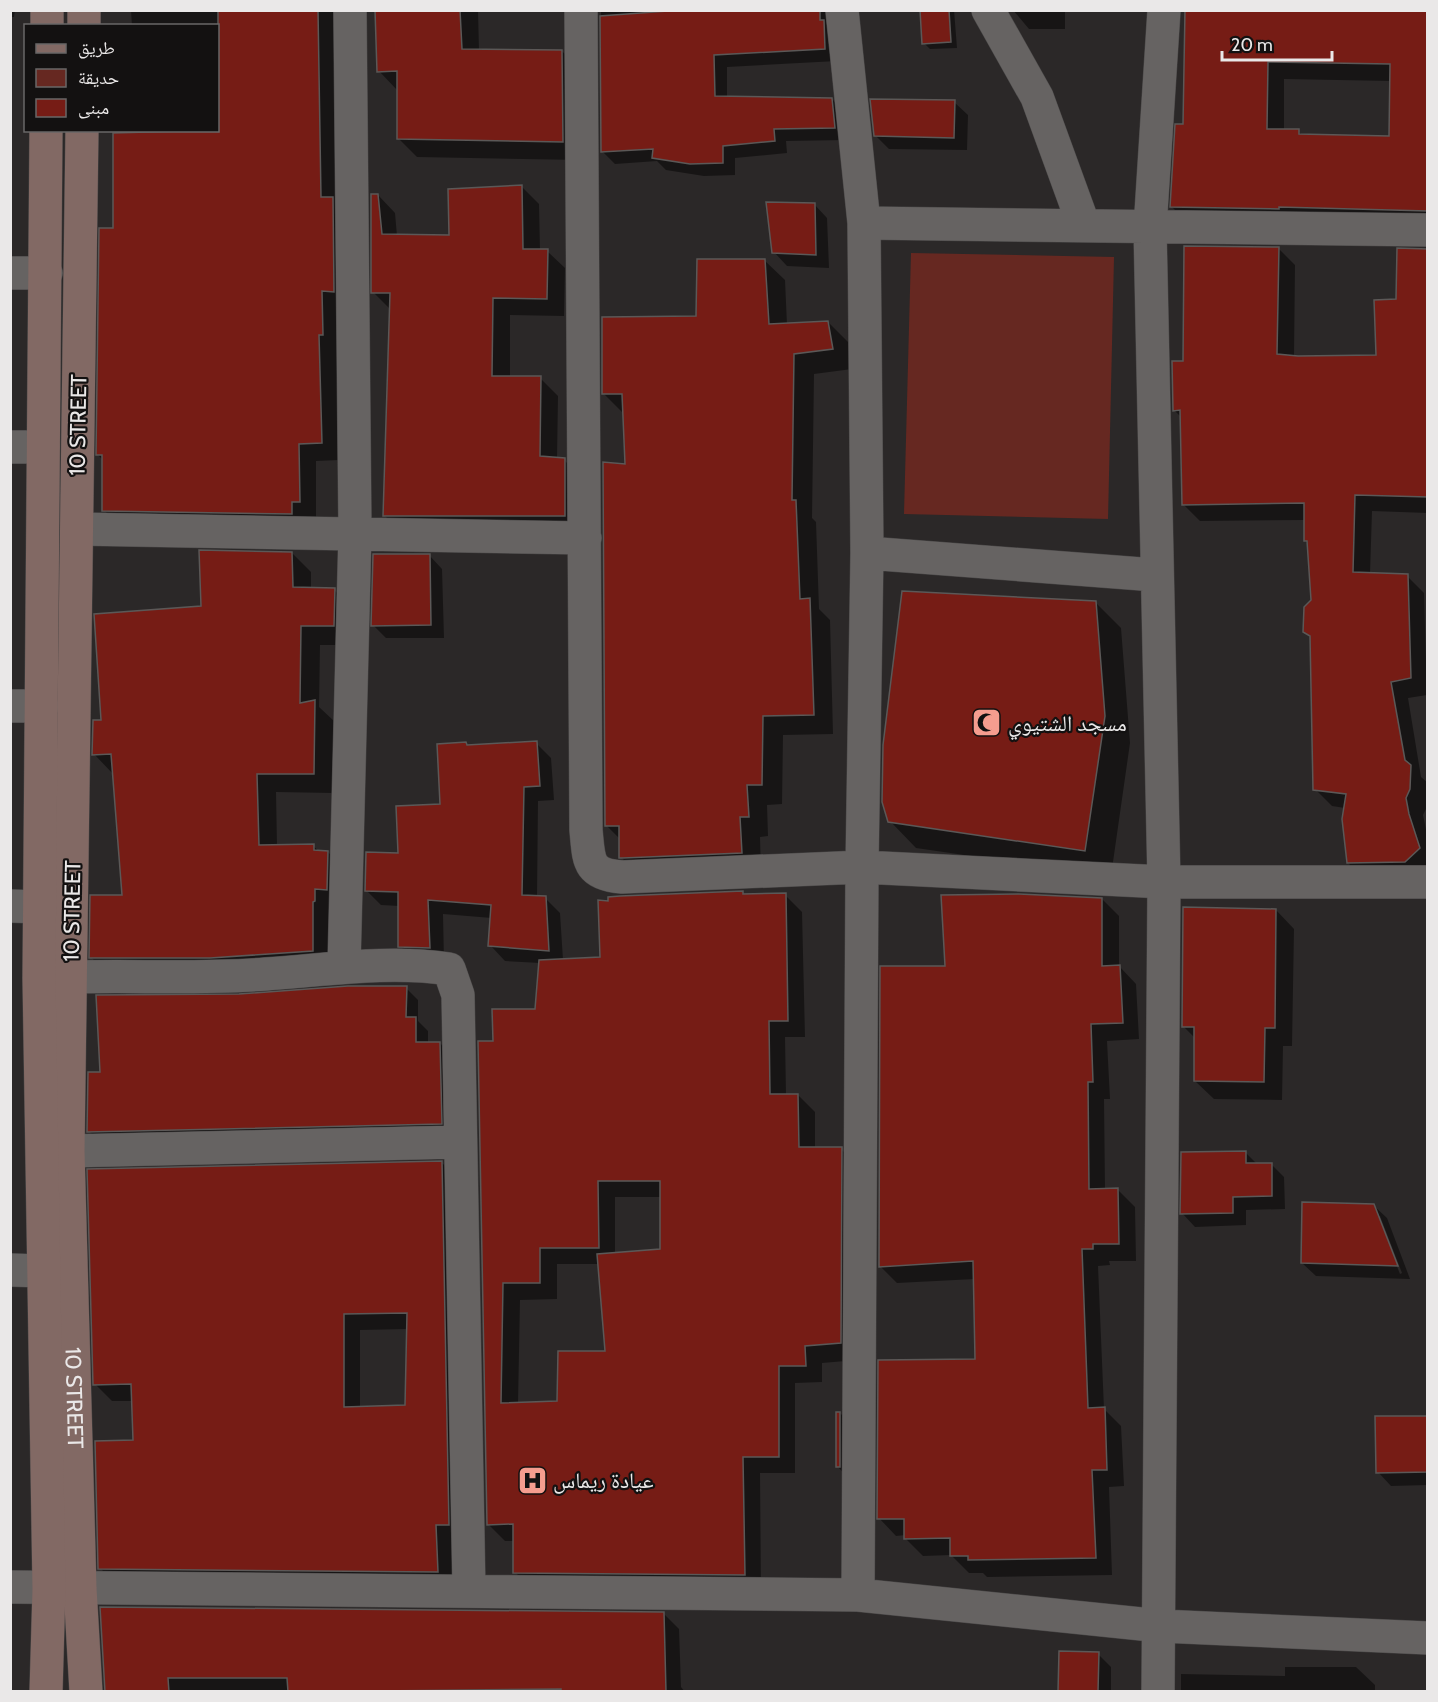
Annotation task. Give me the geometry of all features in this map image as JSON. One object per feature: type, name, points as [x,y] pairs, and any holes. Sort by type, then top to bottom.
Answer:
[{"type":"main road","name":"10 STREET","points":[[46,132],[43,447],[26,706],[26,906],[55,977],[68,1151],[64,1589],[46,1692]]},
{"type":"main road","name":"10 STREET","points":[[82,132],[77,529],[55,977],[44,1271],[64,1589],[86,1692]]},
{"type":"street","points":[[344,967],[355,532],[350,10]]},
{"type":"street","points":[[582,10],[586,830],[588,856],[594,868],[604,876],[622,877],[862,867],[1164,882],[1428,882]]},
{"type":"street","points":[[842,10],[864,223],[867,553],[862,867],[858,1595]]},
{"type":"street","points":[[988,10],[1037,97],[1084,226]]},
{"type":"street","points":[[1158,1692],[1161,1626],[1164,882],[1155,574],[1150,228],[1164,10]]},
{"type":"street","points":[[864,223],[1428,230]]},
{"type":"street","points":[[10,273],[46,273]]},
{"type":"street","points":[[10,447],[43,447]]},
{"type":"street","points":[[77,529],[355,532],[585,538]]},
{"type":"street","points":[[867,553],[1155,574]]},
{"type":"street","points":[[55,977],[265,975],[344,967],[426,966],[449,969],[458,995],[469,1590]]},
{"type":"street","points":[[68,1151],[459,1142]]},
{"type":"street","points":[[10,1270],[44,1271]]},
{"type":"street","points":[[10,1587],[858,1595],[1161,1626],[1428,1638]]},
{"type":"green space","points":[[911,253],[1114,257],[1108,519],[904,514]]},
{"type":"building","points":[[218,10],[318,10],[321,197],[333,197],[334,292],[322,291],[323,335],[319,335],[322,443],[299,444],[300,502],[292,502],[292,514],[102,511],[102,455],[96,455],[99,228],[113,228],[113,133],[219,132]]},
{"type":"building","points":[[375,10],[460,10],[462,49],[562,50],[563,142],[397,139],[397,71],[377,72]]},
{"type":"building","points":[[682,10],[820,10],[820,20],[824,20],[825,49],[714,55],[715,96],[832,98],[835,128],[774,129],[775,141],[723,146],[723,163],[690,164],[652,158],[653,149],[601,152],[600,16]]},
{"type":"building","points":[[920,10],[949,10],[951,42],[922,44]]},
{"type":"building","points":[[1185,10],[1428,10],[1428,211],[1170,207],[1175,124],[1183,124]],"holes":[[[1268,62],[1390,64],[1389,136],[1299,134],[1299,129],[1267,129]]]},
{"type":"building","points":[[870,99],[955,100],[954,138],[874,136]]},
{"type":"building","points":[[522,185],[523,249],[548,249],[547,299],[493,298],[492,376],[541,376],[540,456],[565,458],[565,516],[383,516],[390,293],[371,293],[371,194],[378,194],[382,234],[449,235],[448,189]]},
{"type":"building","points":[[766,202],[815,203],[816,255],[772,253]]},
{"type":"building","points":[[1184,246],[1279,247],[1277,354],[1298,356],[1376,355],[1374,300],[1396,299],[1397,248],[1428,249],[1428,497],[1355,495],[1353,572],[1408,574],[1411,678],[1391,682],[1405,760],[1411,765],[1410,789],[1406,798],[1420,848],[1405,862],[1347,863],[1342,819],[1346,794],[1313,790],[1310,636],[1303,632],[1304,607],[1311,600],[1307,541],[1304,541],[1304,503],[1182,505],[1180,410],[1173,411],[1172,361],[1183,361]]},
{"type":"building","points":[[697,259],[765,259],[769,324],[828,321],[833,349],[794,354],[792,500],[796,500],[800,599],[810,598],[814,715],[763,716],[762,785],[747,785],[749,817],[740,817],[742,853],[619,858],[619,826],[605,826],[603,462],[625,464],[622,394],[602,394],[602,317],[696,316]]},
{"type":"building","points":[[199,550],[292,552],[293,587],[335,588],[334,626],[301,626],[300,703],[315,700],[314,774],[257,774],[259,845],[314,844],[314,850],[328,851],[327,890],[315,889],[315,901],[313,902],[313,951],[210,958],[89,958],[90,895],[122,895],[111,754],[92,755],[93,720],[101,720],[94,614],[201,606]]},
{"type":"building","points":[[373,554],[430,554],[431,625],[371,626]]},
{"type":"building","name":"مسجد الشتيوي","points":[[902,591],[1096,601],[1105,716],[1085,851],[888,822],[882,802],[883,745]]},
{"type":"building","points":[[537,741],[540,786],[524,787],[522,895],[546,896],[549,951],[488,946],[491,905],[428,900],[430,948],[398,947],[398,892],[365,891],[366,852],[398,853],[396,806],[440,804],[437,744],[466,742],[467,745]]},
{"type":"building","points":[[743,891],[743,894],[786,893],[788,1021],[769,1021],[770,1094],[798,1094],[799,1147],[842,1147],[841,1343],[805,1346],[806,1366],[779,1366],[779,1457],[743,1457],[745,1575],[513,1573],[513,1524],[487,1525],[478,1041],[493,1041],[492,1009],[535,1009],[539,960],[600,957],[598,900],[608,901],[608,897]],"holes":[[[598,1181],[660,1181],[660,1249],[597,1254],[605,1351],[558,1351],[557,1401],[501,1403],[503,1283],[540,1283],[540,1248],[599,1248]]]},
{"type":"building","points":[[1019,894],[1102,898],[1102,966],[1120,965],[1123,1023],[1091,1024],[1093,1082],[1088,1082],[1089,1189],[1118,1188],[1119,1244],[1093,1244],[1093,1249],[1082,1249],[1088,1408],[1105,1407],[1107,1470],[1092,1470],[1096,1558],[968,1560],[968,1556],[950,1556],[950,1538],[904,1539],[904,1519],[877,1519],[878,1360],[975,1359],[973,1261],[879,1267],[880,966],[945,966],[941,895]]},
{"type":"building","points":[[1183,907],[1276,909],[1275,1028],[1265,1028],[1264,1082],[1194,1081],[1194,1027],[1182,1027]]},
{"type":"building","points":[[348,986],[407,986],[406,1017],[416,1017],[416,1042],[440,1042],[442,1124],[87,1132],[88,1072],[100,1072],[96,995],[239,994]]},
{"type":"building","points":[[1246,1151],[1246,1163],[1272,1163],[1272,1196],[1233,1197],[1233,1213],[1180,1214],[1181,1152]]},
{"type":"building","points":[[442,1161],[449,1525],[436,1525],[438,1572],[98,1569],[95,1441],[133,1440],[131,1384],[93,1385],[87,1169]],"holes":[[[407,1313],[405,1405],[344,1407],[344,1314]]]},
{"type":"building","points":[[1302,1202],[1374,1204],[1398,1266],[1301,1263]]},
{"type":"building","points":[[836,1412],[840,1412],[840,1467],[836,1467]]},
{"type":"building","points":[[1375,1416],[1428,1416],[1428,1472],[1376,1473]]},
{"type":"building","points":[[100,1607],[664,1612],[666,1692],[561,1692],[561,1689],[288,1692],[287,1678],[168,1678],[169,1692],[105,1692]]},
{"type":"building","points":[[1059,1651],[1099,1652],[1098,1692],[1058,1692]]},
{"type":"place","name":"مسجد الشتيوي","points":[[987,723]]},
{"type":"place","name":"عيادة ريماس","points":[[532,1480]]}]
